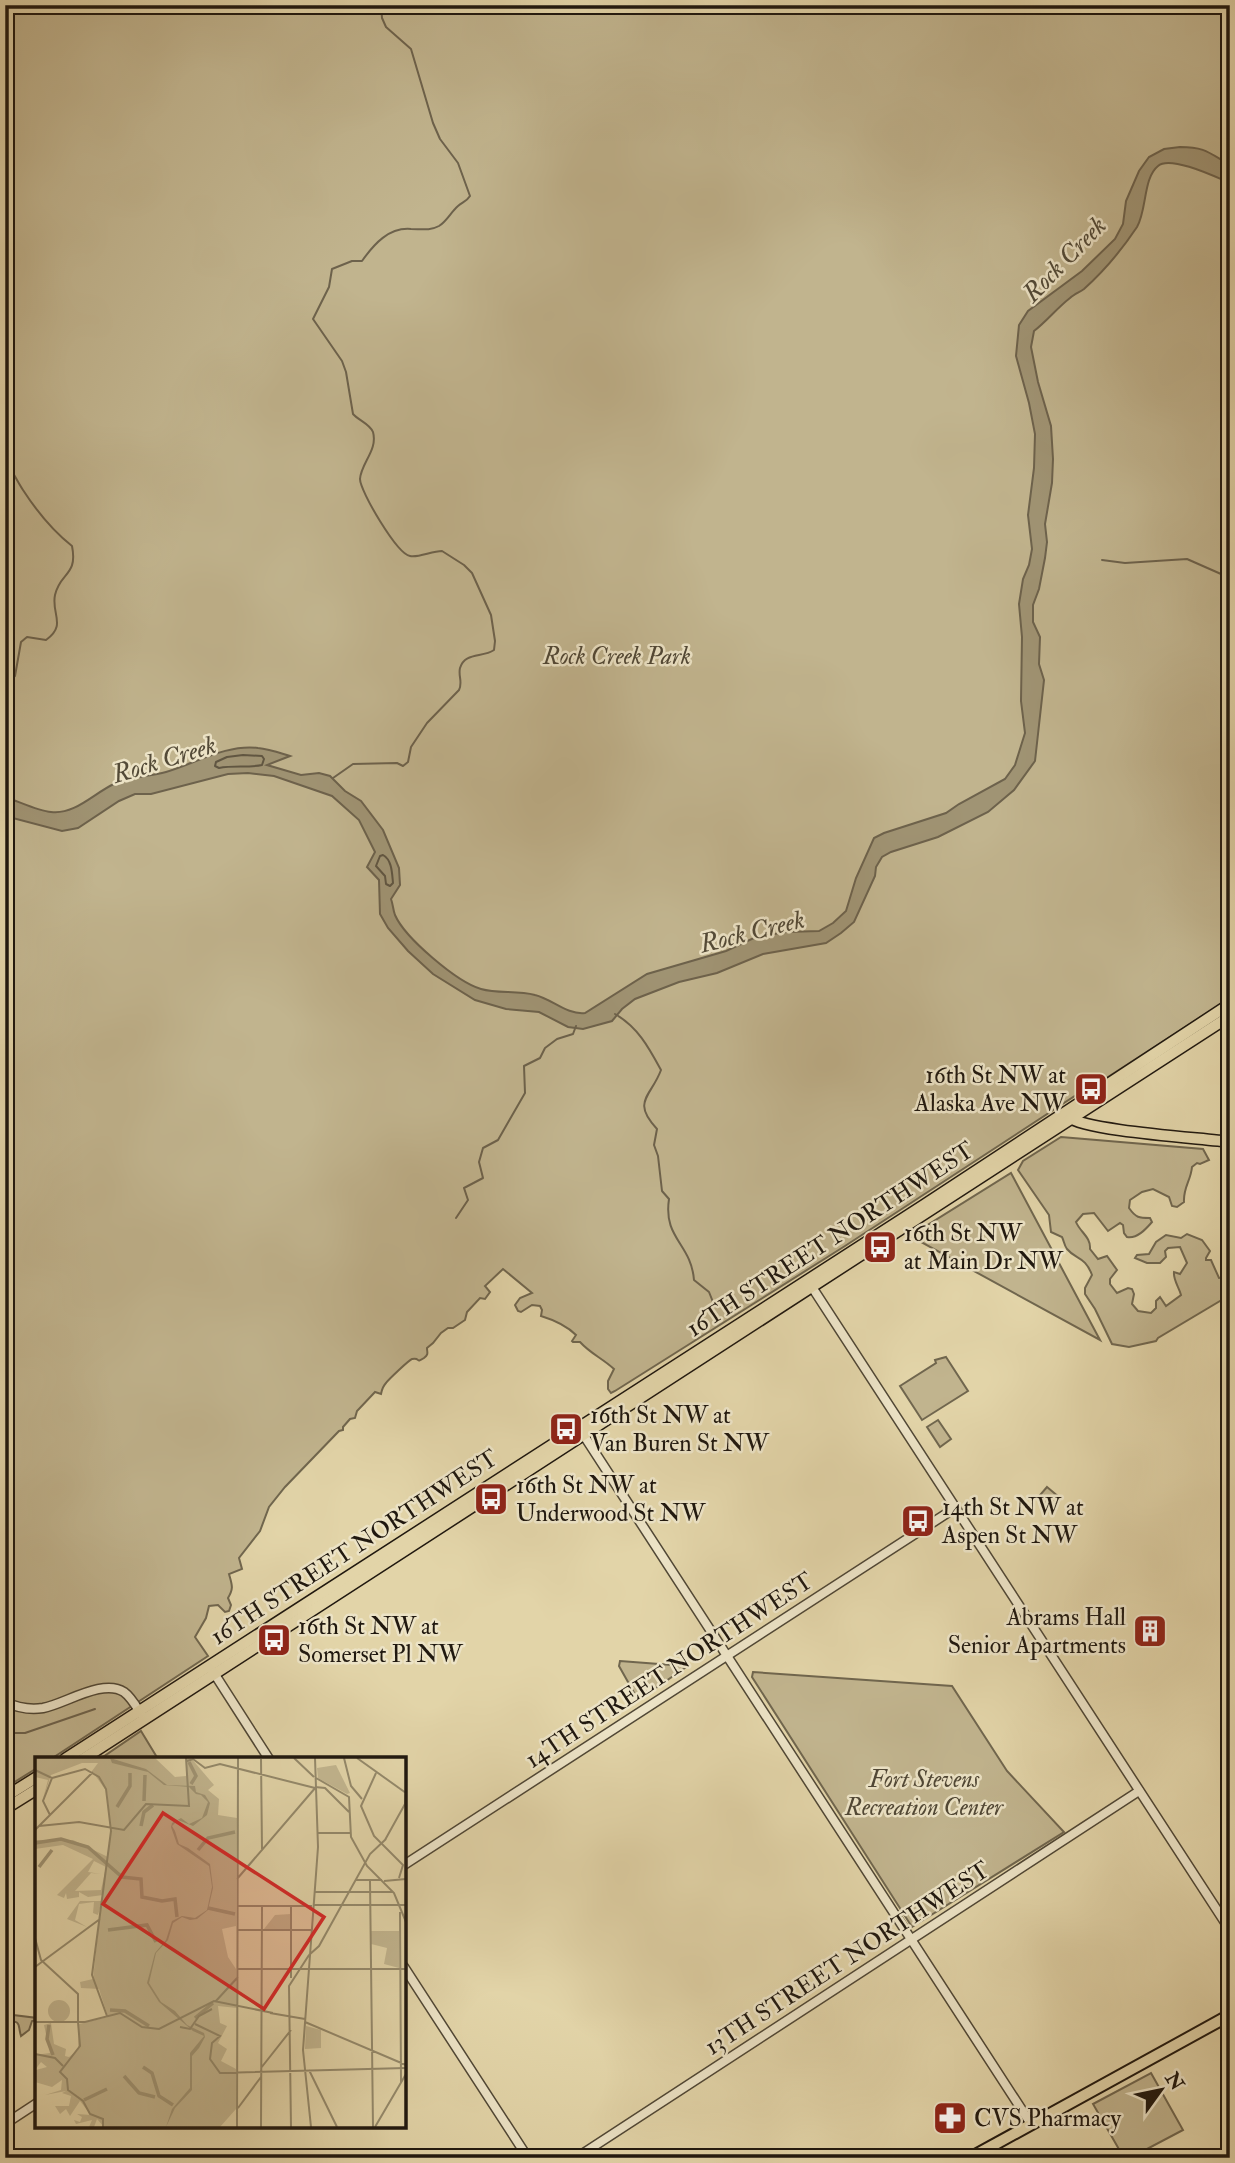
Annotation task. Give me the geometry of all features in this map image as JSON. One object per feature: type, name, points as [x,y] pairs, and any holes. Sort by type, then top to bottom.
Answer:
[{"type":"highway","points":[[970,2158],[1230,2015]]},
{"type":"main road","name":"16TH STREET NORTHWEST","points":[[68,1757],[212,1670],[810,1283],[1067,1116],[1230,1004]]},
{"type":"main road","name":"16TH STREET NORTHWEST","points":[[1067,1116],[1230,1016]]},
{"type":"main road","points":[[1067,1116],[1077,1123],[1230,1142]]},
{"type":"main road","name":"16TH STREET NORTHWEST","points":[[86,1757],[141,1715]]},
{"type":"main road","points":[[5,1797],[35,1778]]},
{"type":"main road","points":[[5,1809],[35,1790]]},
{"type":"street","points":[[810,1283],[1230,1930]]},
{"type":"street","points":[[581,1431],[1031,2124]]},
{"type":"street","name":"14TH STREET NORTHWEST","points":[[406,1864],[955,1508]]},
{"type":"street","points":[[212,1670],[268,1757]]},
{"type":"street","points":[[5,1702],[24,1708],[41,1708],[111,1688],[126,1693],[141,1715]]},
{"type":"street","name":"13TH STREET NORTHWEST","points":[[576,2158],[1139,1791]]},
{"type":"street","points":[[406,1970],[528,2158]]},
{"type":"street","points":[[5,2124],[35,2105]]},
{"type":"green space","name":"Rock Creek Park","points":[[5,5],[1230,5],[1230,998],[611,1393],[608,1381],[614,1369],[580,1342],[573,1342],[576,1335],[568,1328],[541,1316],[540,1306],[532,1305],[521,1312],[518,1311],[515,1305],[520,1298],[532,1293],[503,1269],[485,1286],[490,1292],[467,1312],[465,1320],[441,1333],[427,1348],[424,1358],[412,1359],[403,1366],[385,1384],[381,1394],[375,1392],[357,1411],[355,1418],[350,1419],[343,1430],[285,1487],[269,1507],[260,1531],[239,1558],[242,1569],[229,1574],[232,1586],[228,1598],[231,1605],[229,1611],[225,1612],[218,1605],[209,1606],[206,1618],[195,1637],[208,1656],[54,1757],[35,1757],[35,1769],[5,1788]]},
{"type":"green space","points":[[1061,1137],[1203,1149],[1209,1160],[1192,1167],[1184,1202],[1177,1207],[1172,1206],[1169,1197],[1153,1189],[1130,1200],[1129,1208],[1134,1214],[1150,1218],[1152,1222],[1138,1235],[1127,1237],[1120,1223],[1108,1231],[1094,1213],[1083,1214],[1076,1222],[1098,1259],[1107,1256],[1117,1270],[1110,1279],[1110,1284],[1117,1293],[1132,1289],[1132,1304],[1138,1311],[1151,1313],[1160,1297],[1166,1306],[1181,1295],[1174,1272],[1180,1274],[1187,1263],[1180,1247],[1168,1248],[1165,1251],[1166,1257],[1160,1263],[1147,1263],[1135,1258],[1137,1255],[1149,1254],[1156,1242],[1166,1235],[1181,1238],[1187,1234],[1202,1240],[1210,1251],[1206,1260],[1211,1260],[1219,1278],[1228,1277],[1230,1295],[1156,1341],[1129,1347],[1112,1344],[1085,1294],[1092,1275],[1089,1269],[1067,1249],[1062,1237],[1051,1232],[1049,1215],[1018,1170],[1023,1161]]},
{"type":"green space","points":[[1011,1173],[1100,1340],[910,1236]]},
{"type":"green space","points":[[946,1357],[968,1391],[922,1420],[900,1386],[936,1363],[935,1360]]},
{"type":"green space","points":[[938,1420],[951,1439],[940,1447],[927,1427]]},
{"type":"green space","points":[[1047,1487],[1059,1497],[1056,1505],[1051,1507],[1040,1495]]},
{"type":"green space","points":[[620,1661],[686,1667],[637,1698],[619,1666]]},
{"type":"green space","name":"Fort Stevens Recreation Center","points":[[753,1672],[952,1686],[1007,1771],[1064,1832],[912,1927],[752,1677]]},
{"type":"green space","points":[[141,1731],[157,1757],[103,1757]]},
{"type":"green space","points":[[5,2014],[35,2018],[29,2030],[21,2036],[18,2024],[5,2020]]},
{"type":"green space","points":[[1151,2073],[1183,2130],[1130,2158],[1124,2158],[1093,2104]]},
{"type":"water","name":"Rock Creek","points":[[1180,147],[1202,150],[1230,165],[1230,183],[1182,165],[1164,163],[1158,166],[1147,186],[1137,227],[1125,243],[1084,289],[1073,295],[1034,331],[1031,347],[1051,426],[1053,459],[1045,524],[1045,558],[1033,605],[1033,622],[1040,637],[1039,664],[1044,680],[1035,761],[1014,790],[988,812],[938,837],[882,857],[854,922],[826,943],[763,954],[717,973],[679,982],[635,999],[612,1021],[583,1029],[568,1027],[539,1012],[506,1009],[475,1000],[433,974],[408,951],[380,914],[379,880],[367,867],[375,852],[359,820],[332,796],[274,776],[228,774],[151,794],[135,794],[119,801],[78,828],[62,831],[5,816],[5,797],[40,810],[60,812],[76,807],[120,781],[166,772],[223,751],[258,748],[290,756],[267,765],[301,775],[319,773],[330,776],[345,791],[361,801],[383,830],[399,868],[400,885],[391,899],[395,915],[420,947],[471,985],[481,989],[535,995],[578,1013],[585,1013],[647,974],[726,951],[756,937],[786,932],[819,931],[846,911],[856,878],[874,838],[946,813],[1005,779],[1015,765],[1025,733],[1021,701],[1022,637],[1019,604],[1032,549],[1028,515],[1035,434],[1016,356],[1019,325],[1028,311],[1082,271],[1115,239],[1123,224],[1126,201],[1139,171],[1149,157],[1164,149]]},
{"type":"waterway","points":[[333,778],[353,764],[397,763],[403,766],[408,762],[411,747],[427,723],[459,690],[462,663],[470,657],[494,650],[495,641],[491,615],[472,573],[442,551],[413,556],[404,553],[372,508],[360,479],[373,445],[373,432],[353,414],[342,361],[313,319],[329,287],[332,269],[352,261],[362,261],[377,243],[396,231],[439,226],[470,196],[458,163],[440,139],[433,123],[411,49],[386,27],[381,5]]},
{"type":"waterway","points":[[5,462],[39,513],[72,546],[73,556],[71,569],[55,595],[56,629],[46,640],[27,637],[21,642],[15,676],[5,685]]},
{"type":"waterway","points":[[1102,560],[1125,563],[1187,559],[1221,574],[1230,573]]},
{"type":"waterway","points":[[615,1014],[636,1032],[661,1070],[644,1105],[649,1120],[657,1129],[654,1145],[662,1191],[669,1199],[670,1223],[688,1257],[694,1280],[709,1292],[713,1302]]},
{"type":"waterway","points":[[456,1218],[468,1200],[464,1188],[483,1178],[479,1162],[483,1148],[498,1140],[525,1093],[524,1066],[540,1058],[545,1048],[557,1039],[573,1034],[576,1026]]},
{"type":"waterway","points":[[5,1733],[25,1733],[95,1709]]},
{"type":"place","name":"16th St NW at Alaska Ave NW","points":[[1091,1089]]},
{"type":"place","name":"16th St NW at Main Dr NW","points":[[880,1247]]},
{"type":"place","name":"16th St NW at Van Buren St NW","points":[[566,1429]]},
{"type":"place","name":"16th St NW at Underwood St NW","points":[[491,1499]]},
{"type":"place","name":"14th St NW at Aspen St NW","points":[[918,1521]]},
{"type":"place","name":"Abrams Hall Senior Apartments","points":[[1150,1631]]},
{"type":"place","name":"16th St NW at Somerset Pl NW","points":[[274,1640]]},
{"type":"place","name":"CVS Pharmacy","points":[[950,2118]]}]
